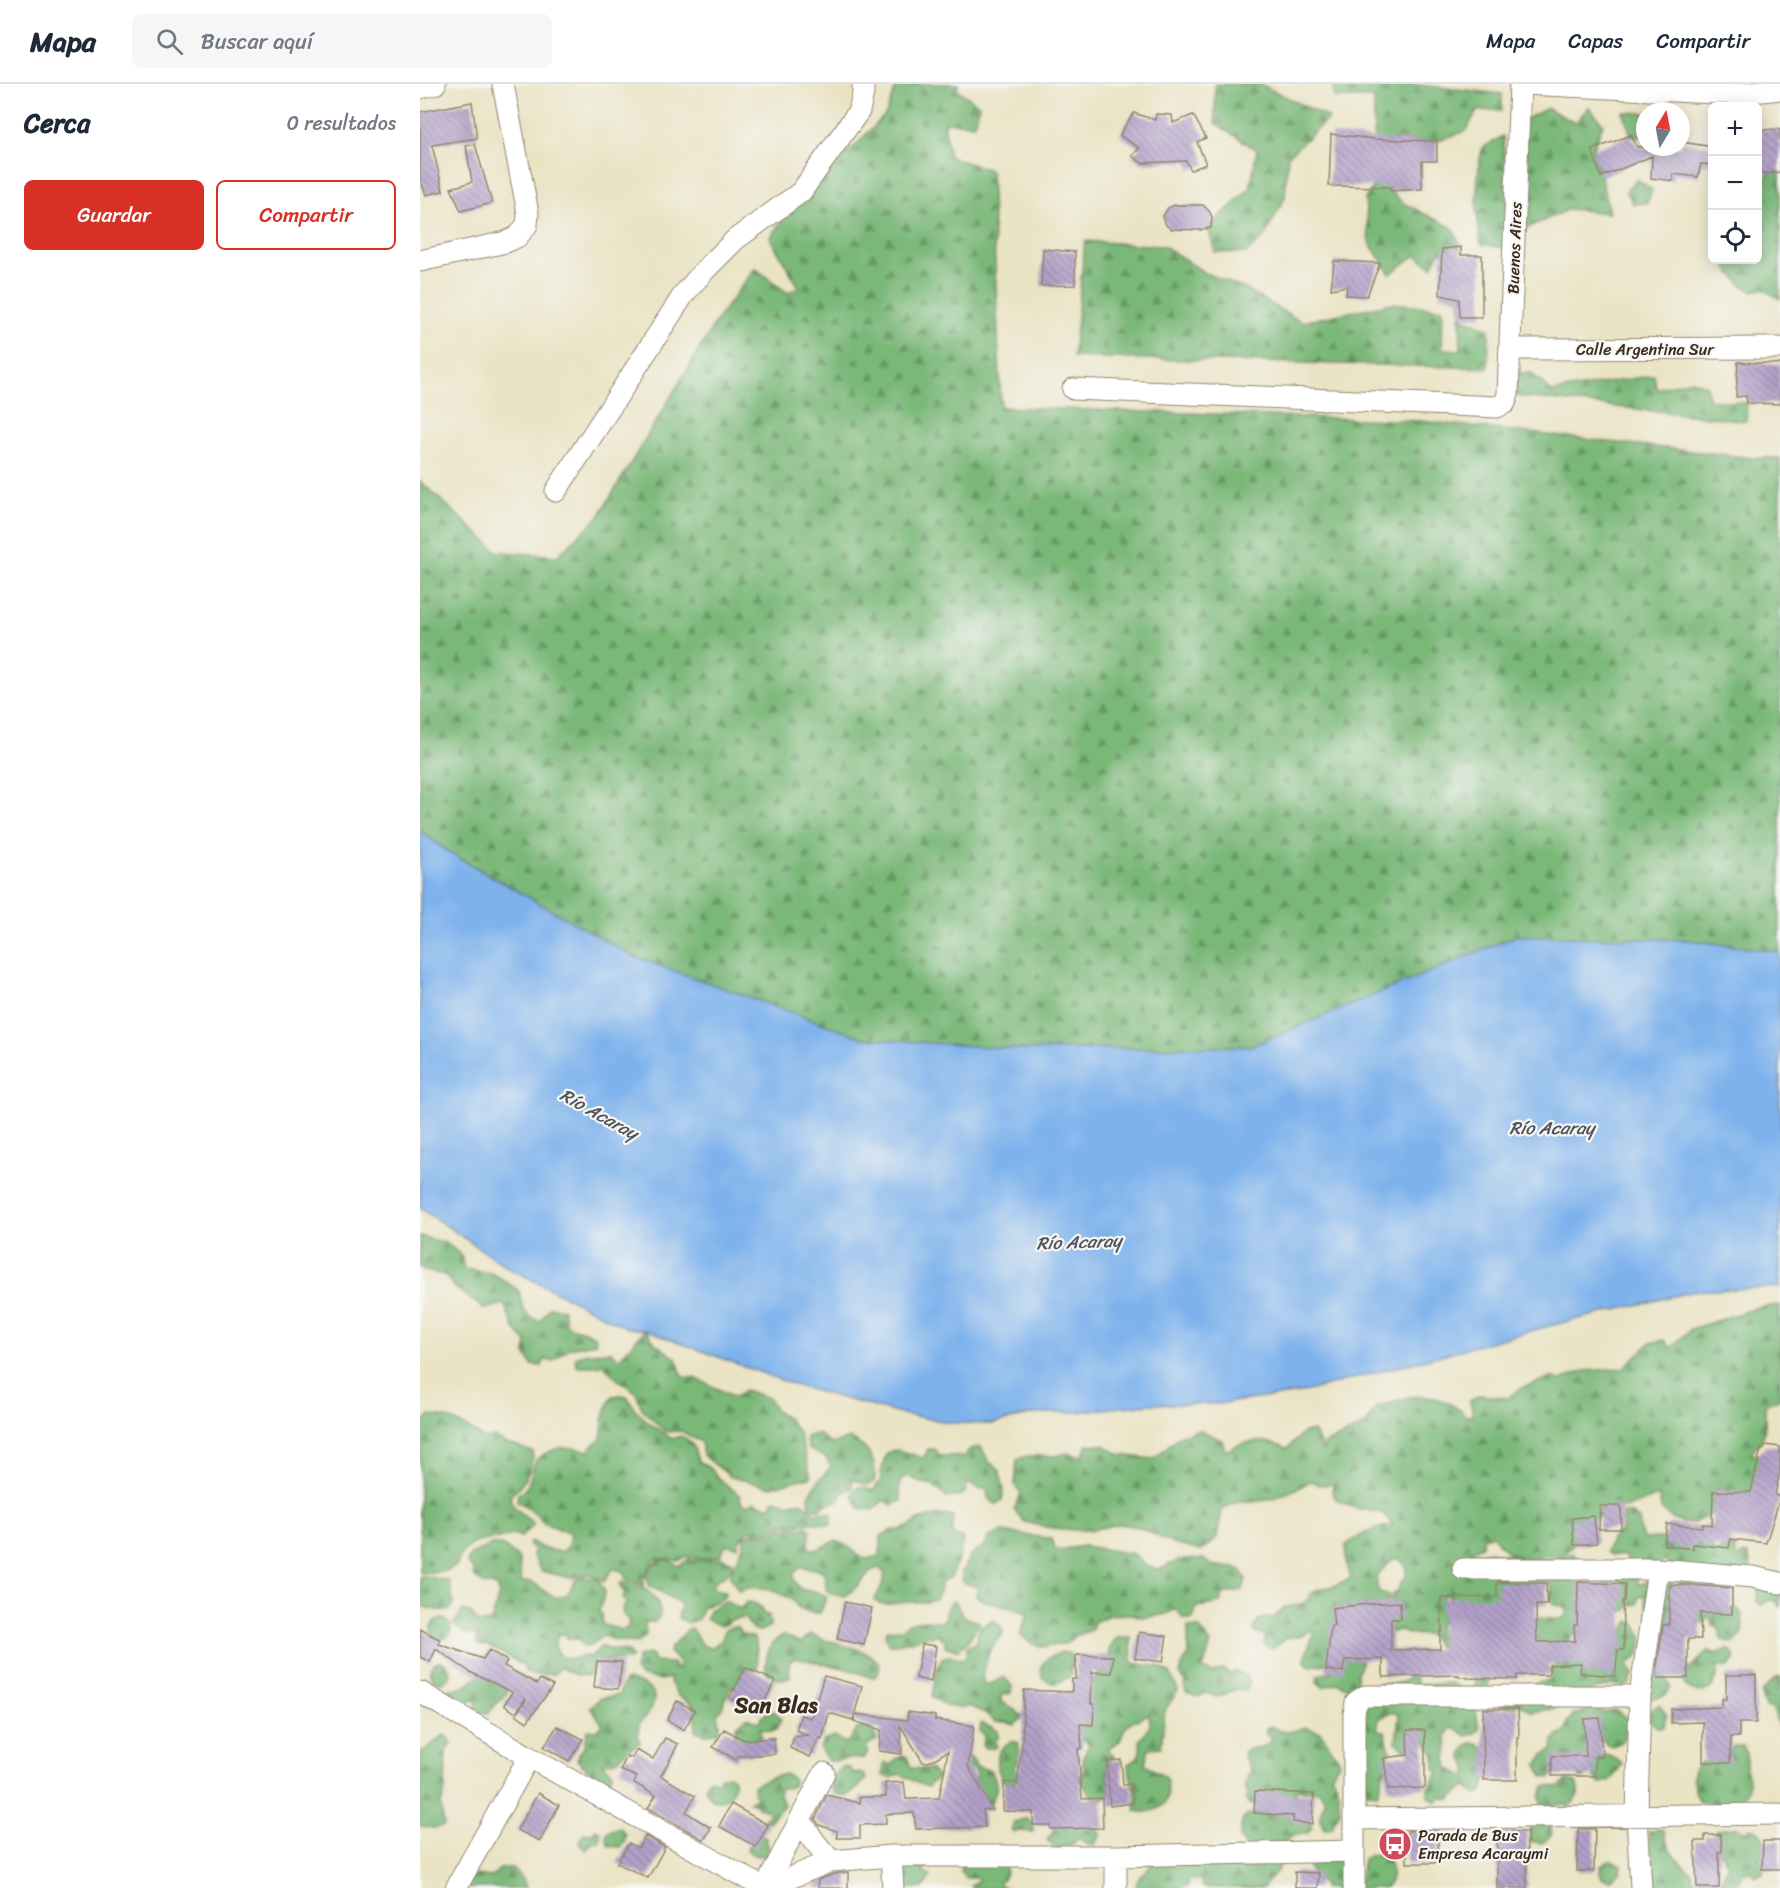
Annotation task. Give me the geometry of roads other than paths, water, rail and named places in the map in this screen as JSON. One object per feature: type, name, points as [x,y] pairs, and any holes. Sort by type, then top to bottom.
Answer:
[{"type":"street","points":[[420,88],[435,84]]},
{"type":"street","points":[[420,261],[506,242],[517,237],[528,225],[528,213],[503,84]]},
{"type":"street","points":[[556,491],[684,294],[736,239],[801,192],[859,111],[863,84]]},
{"type":"street","points":[[1522,84],[1737,94],[1780,89]]},
{"type":"street","name":"Buenos Aires","points":[[1073,389],[1497,407],[1504,403],[1508,394],[1522,84]]},
{"type":"street","name":"Calle Argentina Sur","points":[[1510,349],[1780,348]]},
{"type":"street","points":[[1463,1569],[1658,1569],[1753,1577],[1780,1583]]},
{"type":"street","points":[[1641,1888],[1636,1815],[1640,1696],[1658,1569]]},
{"type":"street","points":[[420,1692],[529,1757],[765,1888]]},
{"type":"street","points":[[1354,1888],[1354,1714],[1356,1702],[1365,1696],[1640,1696]]},
{"type":"street","points":[[456,1888],[529,1757]]},
{"type":"street","points":[[765,1888],[824,1773]]},
{"type":"street","points":[[1354,1819],[1780,1814]]},
{"type":"street","points":[[800,1820],[831,1861]]},
{"type":"street","points":[[765,1888],[831,1861],[891,1856],[1116,1856],[1354,1851]]},
{"type":"street","points":[[891,1856],[892,1888]]},
{"type":"street","points":[[1116,1856],[1116,1888]]},
{"type":"water","name":"Río Acaray","points":[[420,831],[450,853],[633,956],[863,1038],[1027,1050],[1252,1046],[1516,936],[1689,940],[1780,952],[1780,1287],[1695,1291],[1549,1326],[1300,1393],[1219,1404],[1150,1404],[1034,1414],[992,1424],[954,1423],[901,1414],[797,1386],[645,1330],[627,1328],[509,1268],[420,1208]]},
{"type":"place","name":"Parada de Bus Empresa Acaraymi","points":[[1395,1844]]},
{"type":"district","name":"San Blas","points":[[776,1705]]}]
